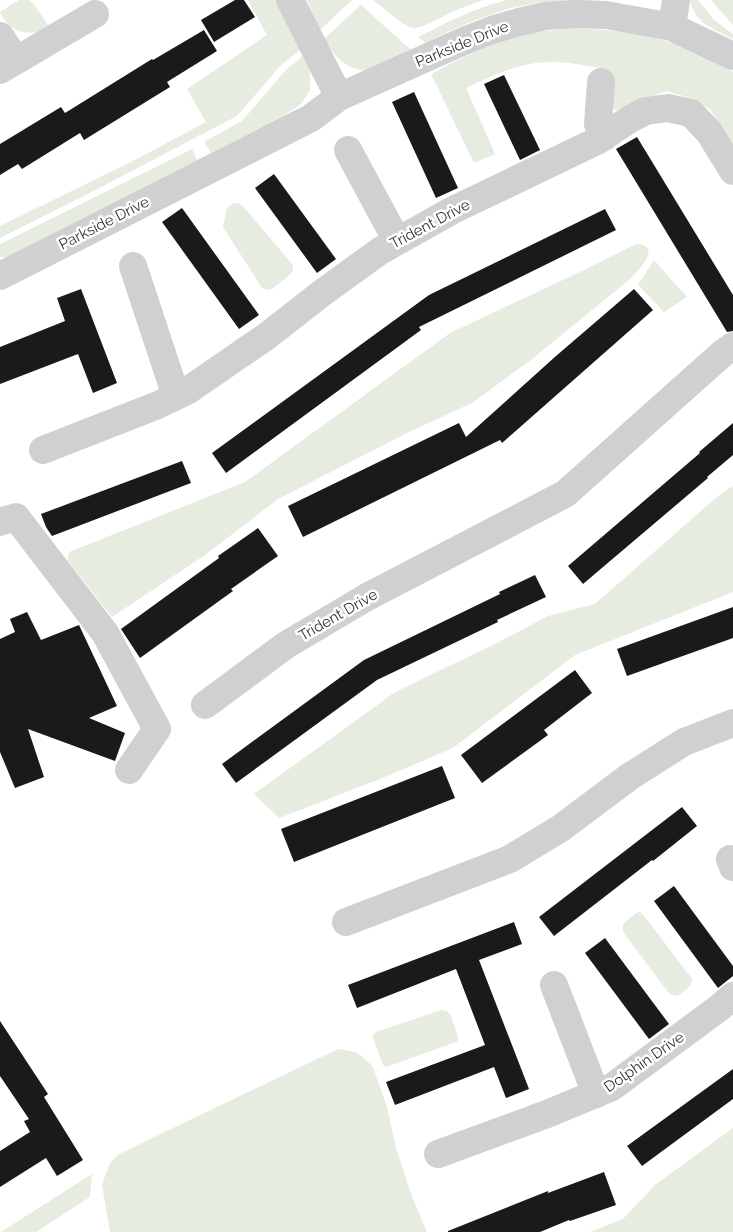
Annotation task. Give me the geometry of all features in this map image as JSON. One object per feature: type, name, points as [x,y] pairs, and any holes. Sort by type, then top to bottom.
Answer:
[{"type":"street","points":[[290,0],[339,97]]},
{"type":"street","points":[[672,27],[676,0]]},
{"type":"street","points":[[0,36],[8,65],[95,14]]},
{"type":"street","name":"Parkside Drive","points":[[0,276],[311,118],[339,97],[492,30],[546,16],[592,14],[672,27],[733,56]]},
{"type":"street","points":[[601,82],[598,124],[604,137]]},
{"type":"street","name":"Trident Drive","points":[[43,450],[187,391],[226,365],[396,241],[453,210],[604,137],[630,119],[646,111],[668,108],[691,113],[710,132],[733,171]]},
{"type":"street","points":[[348,150],[396,241]]},
{"type":"street","points":[[134,266],[176,396]]},
{"type":"street","name":"Trident Drive","points":[[205,705],[286,645],[368,597],[564,494],[733,346]]},
{"type":"street","points":[[0,522],[16,517],[105,633],[157,729],[130,770]]},
{"type":"street","points":[[346,922],[510,858],[562,828],[629,776],[684,742],[733,723]]},
{"type":"street","points":[[554,985],[596,1094]]},
{"type":"street","name":"Dolphin Drive","points":[[438,1154],[547,1114],[612,1087],[733,996]]},
{"type":"shaded area","points":[[19,0],[29,0],[33,3],[50,28],[28,33],[21,32],[9,25],[0,12]]},
{"type":"shaded area","points":[[248,0],[276,0],[301,49],[280,66],[237,116],[0,238],[0,226],[131,162],[206,122],[187,89],[267,35]]},
{"type":"shaded area","points":[[307,0],[352,0],[320,30]]},
{"type":"shaded area","points":[[373,0],[483,0],[421,27],[414,28],[402,23]]},
{"type":"shaded area","points":[[507,0],[601,0],[546,2],[514,7],[478,19],[426,43],[418,37],[472,11]]},
{"type":"shaded area","points":[[690,0],[698,0],[714,20],[733,34],[733,39],[700,20],[692,8]]},
{"type":"shaded area","points":[[711,0],[733,0],[733,25]]},
{"type":"shaded area","points":[[361,5],[411,50],[387,64],[370,70],[354,68],[340,60],[324,39]]},
{"type":"shaded area","points":[[570,28],[622,32],[673,43],[706,56],[733,72],[733,147],[710,109],[690,98],[667,91],[644,99],[626,109],[615,110],[607,103],[607,69],[567,63],[542,62],[519,66],[466,88],[495,154],[474,163],[431,74],[474,52],[509,38]]},
{"type":"shaded area","points":[[304,55],[310,71],[310,90],[301,104],[282,117],[211,153],[204,142],[242,121],[286,70]]},
{"type":"shaded area","points":[[192,149],[197,160],[7,257],[0,257],[0,244]]},
{"type":"shaded area","points":[[233,203],[242,205],[293,265],[291,274],[272,289],[262,288],[223,227],[227,208]]},
{"type":"shaded area","points":[[636,244],[644,245],[648,249],[648,253],[643,265],[629,280],[532,359],[472,403],[409,432],[278,499],[205,555],[112,617],[68,561],[69,552],[245,482],[450,333]]},
{"type":"shaded area","points":[[654,260],[687,297],[664,312],[638,285]]},
{"type":"shaded area","points":[[733,486],[733,592],[575,655],[453,748],[380,779],[279,818],[254,794],[395,692],[548,616],[595,604],[718,496]]},
{"type":"shaded area","points":[[640,912],[692,979],[689,987],[678,996],[668,992],[623,932],[623,924]]},
{"type":"shaded area","points":[[441,1010],[447,1011],[451,1016],[458,1037],[456,1042],[386,1067],[383,1065],[373,1038],[376,1032]]},
{"type":"shaded area","points":[[338,1049],[356,1052],[373,1067],[387,1107],[396,1148],[411,1194],[427,1232],[110,1232],[102,1185],[111,1162],[119,1154]]},
{"type":"shaded area","points":[[733,1128],[733,1232],[590,1232],[623,1219],[655,1185]]},
{"type":"shaded area","points":[[92,1174],[90,1197],[36,1232],[1,1232]]},
{"type":"building","points":[[235,0],[244,0],[255,17],[214,42],[201,20]]},
{"type":"building","points":[[204,30],[217,51],[167,82],[170,87],[84,140],[80,133],[22,169],[18,164],[0,175],[0,144],[61,107],[65,113],[152,59]]},
{"type":"building","points":[[504,75],[540,150],[520,160],[484,84]]},
{"type":"building","points":[[414,92],[458,188],[436,198],[392,102]]},
{"type":"building","points":[[637,137],[733,295],[733,331],[727,332],[616,149]]},
{"type":"building","points":[[274,174],[336,259],[317,273],[255,188]]},
{"type":"building","points":[[182,208],[259,315],[239,329],[162,222]]},
{"type":"building","points":[[605,209],[616,230],[419,327],[421,330],[226,473],[212,453],[429,295]]},
{"type":"building","points":[[81,289],[117,383],[93,393],[78,354],[0,384],[0,347],[65,321],[57,298]]},
{"type":"building","points":[[634,289],[653,310],[502,443],[500,440],[303,537],[288,506],[459,423],[466,437]]},
{"type":"building","points":[[733,423],[733,455],[583,584],[568,566]]},
{"type":"building","points":[[182,461],[191,483],[52,536],[46,527],[41,514]]},
{"type":"building","points":[[258,528],[278,556],[140,658],[121,629]]},
{"type":"building","points":[[535,575],[546,597],[377,680],[236,783],[222,764],[364,660]]},
{"type":"building","points":[[733,607],[733,638],[627,676],[617,649]]},
{"type":"building","points":[[27,612],[41,640],[79,625],[117,706],[89,718],[125,733],[115,761],[28,729],[44,777],[15,788],[0,752],[0,639],[15,632],[10,619]]},
{"type":"building","points":[[575,670],[592,693],[544,730],[548,735],[482,783],[461,755]]},
{"type":"building","points":[[442,766],[455,798],[294,862],[281,829]]},
{"type":"building","points":[[682,807],[697,826],[554,936],[539,917]]},
{"type":"building","points":[[674,886],[733,966],[733,976],[718,988],[654,901]]},
{"type":"building","points":[[514,922],[522,944],[479,960],[529,1089],[506,1098],[494,1067],[395,1105],[386,1082],[485,1045],[456,969],[357,1008],[348,985]]},
{"type":"building","points":[[605,938],[669,1024],[649,1039],[585,953]]},
{"type":"building","points":[[0,1021],[48,1094],[44,1097],[83,1160],[57,1176],[46,1158],[0,1187],[0,1151],[30,1132],[24,1121],[29,1119],[0,1076]]},
{"type":"building","points":[[733,1069],[733,1099],[642,1166],[627,1146]]},
{"type":"building","points":[[604,1172],[616,1205],[569,1220],[540,1232],[448,1232],[548,1191],[548,1193]]}]
